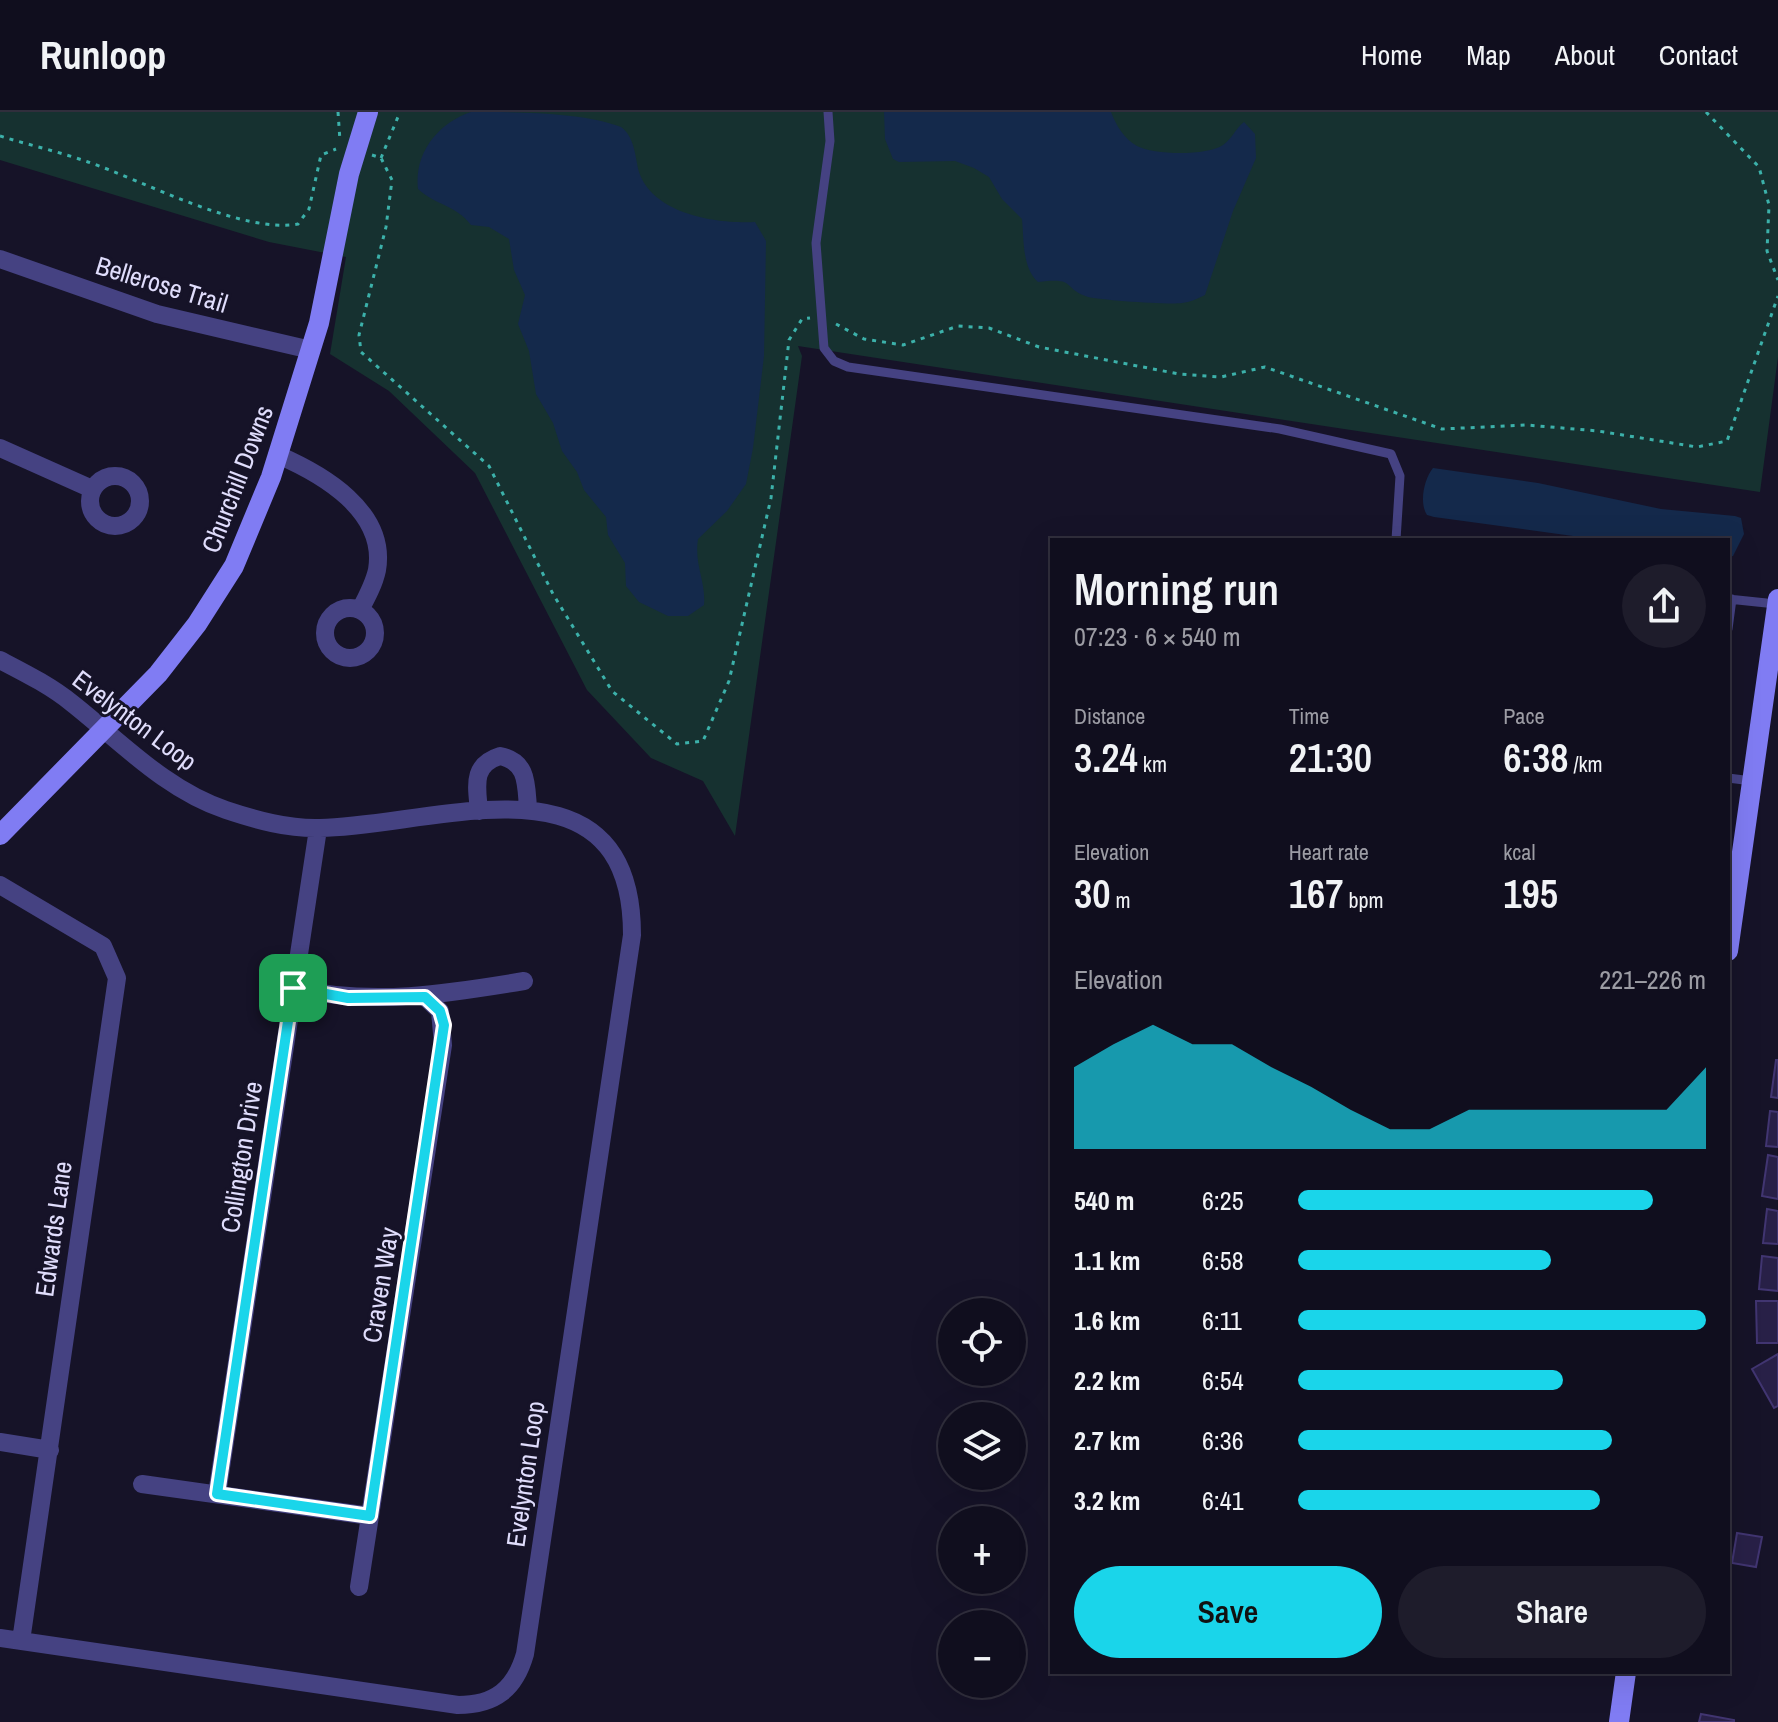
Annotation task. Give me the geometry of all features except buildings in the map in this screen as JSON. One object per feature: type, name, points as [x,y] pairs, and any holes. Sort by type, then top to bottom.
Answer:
[{"type":"street","name":"Churchill Downs","points":[[0,835],[177,652],[216,596],[249,536],[311,350],[325,300],[349,174],[368,112]]},
{"type":"street","name":"Bellerose Trail","points":[[0,259],[157,314],[311,350]]},
{"type":"street","points":[[0,448],[92,489]]},
{"type":"street","points":[[278,455],[315,471],[341,490],[363,515],[377,552],[377,569],[360,610]]},
{"type":"street","points":[[1730,937],[1778,602]]},
{"type":"street","name":"Evelynton Loop","points":[[0,660],[71,703],[162,777],[222,809],[287,826],[318,829],[479,811],[528,808],[557,813],[582,823],[605,844],[623,874],[632,906],[632,935],[520,1673],[509,1688],[493,1700],[458,1705],[0,1638]]},
{"type":"street","points":[[479,811],[476,777],[481,767],[500,756],[520,765],[525,775],[528,808]]},
{"type":"street","name":"Collington Drive","points":[[217,1494],[318,829]]},
{"type":"street","name":"Edwards Lane","points":[[0,885],[103,946],[117,978],[21,1641]]},
{"type":"street","points":[[293,988],[348,998],[425,997],[524,981]]},
{"type":"street","name":"Craven Way","points":[[359,1587],[443,1045],[440,1011],[425,997]]},
{"type":"street","points":[[0,1442],[50,1450]]},
{"type":"street","points":[[142,1484],[370,1516]]},
{"type":"street","points":[[1619,1722],[1626,1674]]},
{"type":"lane","points":[[828,112],[830,141],[816,243],[824,348],[834,361],[848,367],[1280,429],[1391,454],[1400,476],[1396,538]]},
{"type":"lane","points":[[1730,599],[1778,602]]},
{"type":"lane","points":[[1730,778],[1752,781]]},
{"type":"path","points":[[0,136],[87,161],[224,214],[279,228],[298,224],[309,209],[321,155],[341,147],[338,112]]},
{"type":"path","points":[[400,112],[381,158],[392,180],[386,227],[359,335],[361,352],[489,466],[553,594],[612,691],[677,744],[703,741],[729,681],[771,498],[789,340],[802,319],[822,317],[864,339],[903,345],[958,326],[989,328],[1039,347],[1179,374],[1221,377],[1265,367],[1442,429],[1527,425],[1598,431],[1697,447],[1727,441],[1778,296]]},
{"type":"path","points":[[1706,112],[1759,167],[1769,205],[1767,251],[1778,280]]},
{"type":"green space","points":[[0,112],[1778,112],[1778,357],[1760,492],[798,346],[802,356],[735,836],[703,781],[651,758],[587,690],[475,473],[389,391],[330,354],[346,257],[269,242],[0,160]]},
{"type":"water","points":[[471,112],[568,116],[621,127],[632,142],[639,172],[646,186],[658,198],[688,214],[722,221],[755,222],[766,241],[764,356],[746,484],[727,511],[698,539],[704,605],[688,616],[668,616],[639,602],[626,586],[625,563],[608,535],[606,517],[584,490],[536,394],[529,351],[518,324],[525,295],[514,270],[509,239],[489,227],[471,225],[459,213],[418,189],[420,163],[431,141],[448,124]]},
{"type":"water","points":[[884,112],[1111,112],[1121,131],[1137,146],[1180,153],[1215,149],[1229,140],[1244,122],[1255,134],[1256,158],[1233,211],[1205,295],[1175,303],[1095,298],[1080,294],[1064,282],[1038,282],[1029,269],[1022,219],[1002,199],[989,177],[955,161],[899,162],[893,159],[885,139]]},
{"type":"water","points":[[1433,468],[1538,483],[1661,509],[1735,516],[1741,518],[1744,534],[1730,557],[1730,538],[1587,538],[1434,517],[1427,515],[1423,498]]},
{"type":"route","points":[[293,988],[348,998],[425,997],[433,1001],[440,1011],[444,1025],[370,1516],[217,1494],[293,988]]}]
